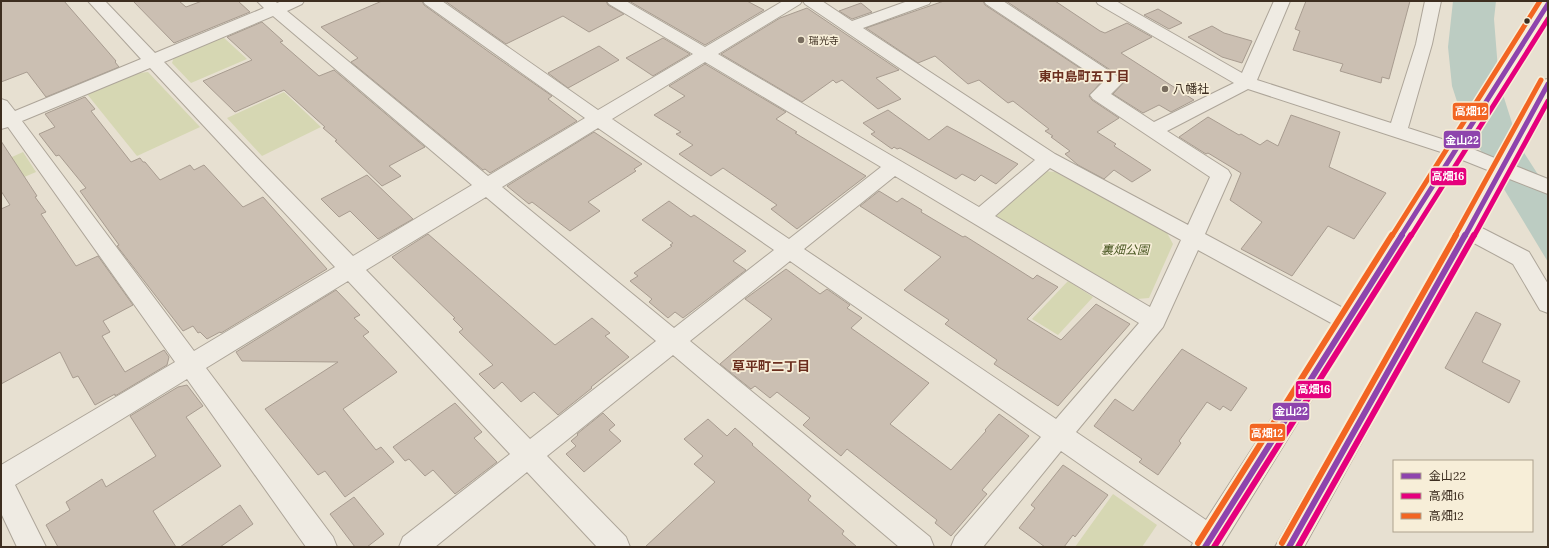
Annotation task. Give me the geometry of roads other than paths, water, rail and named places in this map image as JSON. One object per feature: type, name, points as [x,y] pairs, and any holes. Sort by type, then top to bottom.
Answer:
[{"type":"street","points":[[96,1],[616,547]]},
{"type":"street","points":[[296,1],[270,5],[153,60],[4,116],[190,365],[323,547]]},
{"type":"street","points":[[431,1],[597,118],[1058,435],[1207,543],[1347,321],[1465,148],[1505,73],[1548,4]]},
{"type":"street","points":[[615,1],[1155,321]]},
{"type":"street","points":[[811,1],[1048,159],[1347,321]]},
{"type":"street","points":[[851,27],[924,1]]},
{"type":"street","points":[[965,547],[1155,321],[1221,175],[1100,95],[1114,82],[992,1]]},
{"type":"street","points":[[1104,1],[1247,83],[1398,132],[1465,148],[1498,176],[1548,187]]},
{"type":"street","points":[[1153,130],[1247,83],[1282,1]]},
{"type":"street","points":[[1398,132],[1424,44],[1433,1]]},
{"type":"street","points":[[1,479],[788,2]]},
{"type":"street","points":[[270,5],[920,547]]},
{"type":"street","points":[[1289,547],[1468,230],[1548,84]]},
{"type":"street","points":[[980,218],[1048,159]]},
{"type":"street","points":[[413,547],[894,167]]},
{"type":"street","points":[[1468,230],[1521,258],[1548,304]]},
{"type":"street","points":[[1,485],[32,547]]},
{"type":"place","name":"瑞光寺","points":[[801,40]]},
{"type":"place","name":"八幡社","points":[[1165,89]]},
{"type":"district","name":"東中島町五丁目","points":[[1084,76]]},
{"type":"district","name":"草平町二丁目","points":[[771,366]]},
{"type":"park label","name":"裏畑公園","points":[[1125,250]]}]
